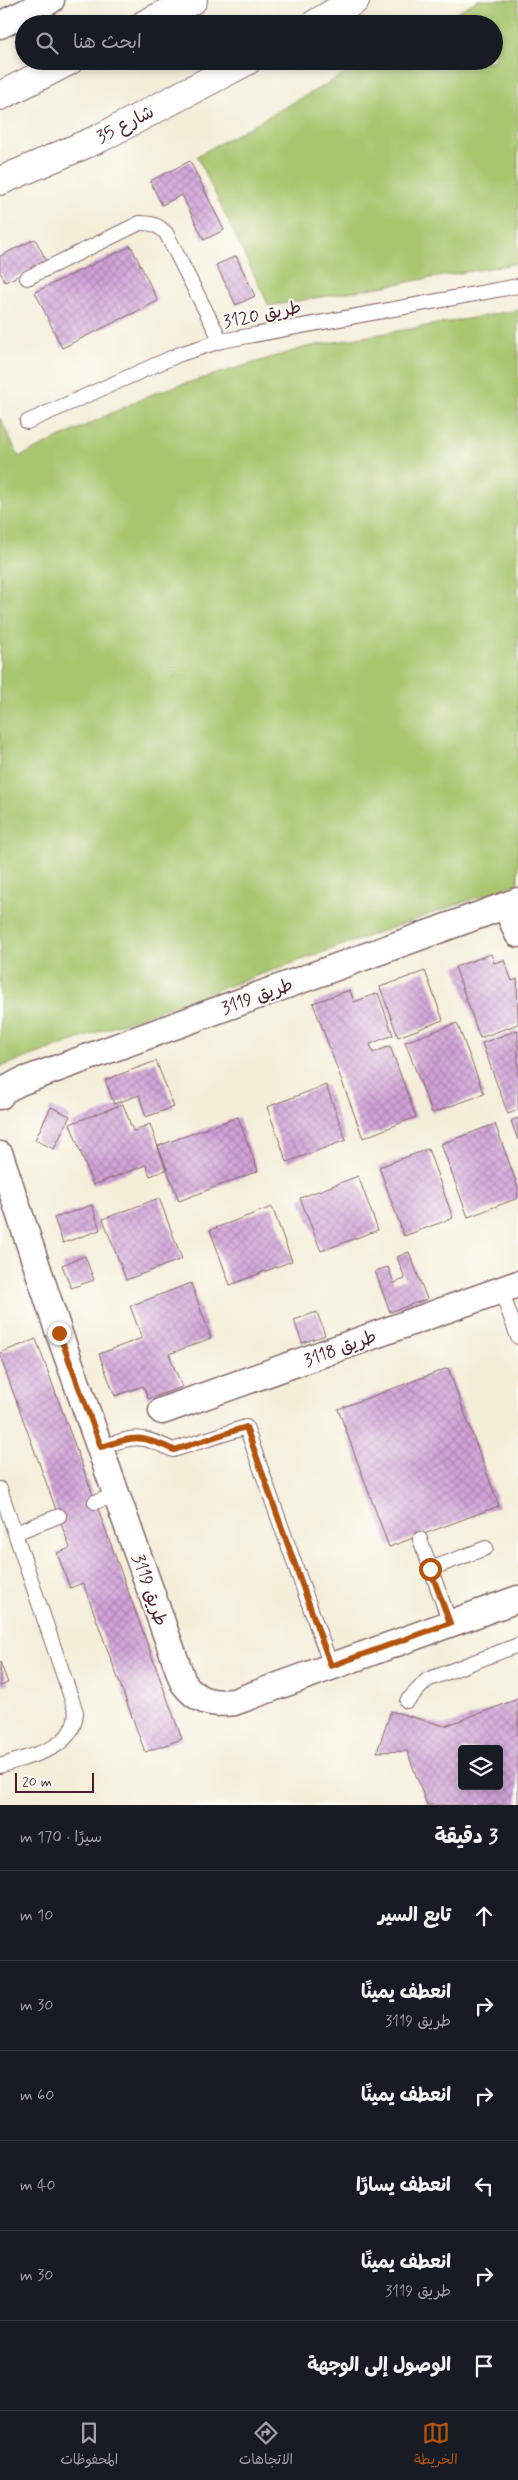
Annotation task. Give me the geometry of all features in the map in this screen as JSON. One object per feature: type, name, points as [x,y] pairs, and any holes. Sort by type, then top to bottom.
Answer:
[{"type":"main road","points":[[163,15],[193,0]]},
{"type":"main road","points":[[330,15],[355,0]]},
{"type":"main road","points":[[0,96],[51,70]]},
{"type":"main road","name":"شارع 35","points":[[0,181],[100,138],[230,70]]},
{"type":"street","points":[[20,15],[51,0]]},
{"type":"street","points":[[0,25],[15,18]]},
{"type":"street","points":[[512,904],[518,934]]},
{"type":"street","name":"طريق 3119","points":[[0,1096],[3,1091],[20,1082],[512,904]]},
{"type":"street","name":"طريق 3119","points":[[0,1155],[59,1333],[101,1447],[106,1498],[182,1682],[191,1693],[204,1701],[218,1704],[234,1702],[518,1599]]},
{"type":"street","name":"طريق 3118","points":[[162,1411],[510,1287]]},
{"type":"lane","points":[[27,278],[140,223],[150,223],[159,226],[166,234],[221,341]]},
{"type":"lane","name":"طريق 3120","points":[[26,422],[180,354],[221,341],[263,331],[518,286]]},
{"type":"lane","points":[[510,1287],[518,1337]]},
{"type":"lane","points":[[101,1447],[132,1437],[157,1442],[174,1450],[246,1427],[331,1666]]},
{"type":"lane","points":[[0,1489],[73,1703],[75,1721],[73,1730],[61,1744],[0,1766]]},
{"type":"lane","points":[[15,1532],[59,1516]]},
{"type":"lane","points":[[420,1539],[450,1623]]},
{"type":"lane","points":[[430,1569],[486,1548]]},
{"type":"lane","points":[[406,1701],[428,1680],[518,1645]]},
{"type":"green space","points":[[478,0],[518,0],[518,263],[269,306],[197,156],[352,70],[503,70],[503,15],[452,15]]},
{"type":"green space","points":[[518,310],[518,883],[0,1067],[0,418],[19,457],[154,393],[306,347]]},
{"type":"building","points":[[190,161],[224,230],[204,240],[182,195],[162,205],[150,181]]},
{"type":"building","points":[[35,239],[47,262],[5,282],[0,272],[0,256]]},
{"type":"building","points":[[131,246],[158,301],[62,348],[35,292]]},
{"type":"building","points":[[236,256],[255,296],[236,305],[216,265]]},
{"type":"building","points":[[491,954],[494,963],[504,960],[512,981],[517,979],[518,1024],[480,1038],[455,967]]},
{"type":"building","points":[[425,971],[443,1020],[398,1037],[380,987]]},
{"type":"building","points":[[350,990],[354,1002],[378,993],[393,1035],[370,1044],[373,1053],[390,1046],[416,1117],[363,1138],[313,1003]]},
{"type":"building","points":[[457,1023],[484,1094],[432,1113],[405,1042]]},
{"type":"building","points":[[518,1030],[518,1110],[508,1114],[482,1043]]},
{"type":"building","points":[[156,1061],[174,1107],[146,1117],[139,1095],[114,1104],[105,1080]]},
{"type":"building","points":[[326,1085],[346,1140],[287,1162],[267,1107]]},
{"type":"building","points":[[123,1104],[133,1131],[150,1124],[166,1170],[150,1176],[146,1165],[93,1185],[70,1124]]},
{"type":"building","points":[[51,1107],[70,1116],[54,1149],[35,1140]]},
{"type":"building","points":[[238,1117],[258,1171],[179,1201],[158,1146]]},
{"type":"building","points":[[518,1118],[518,1140],[511,1121]]},
{"type":"building","points":[[495,1124],[518,1187],[518,1198],[468,1217],[441,1144]]},
{"type":"building","points":[[428,1149],[453,1218],[404,1236],[379,1167]]},
{"type":"building","points":[[358,1176],[378,1230],[321,1251],[300,1198]]},
{"type":"building","points":[[159,1198],[182,1259],[126,1280],[103,1219]]},
{"type":"building","points":[[92,1205],[100,1230],[63,1243],[54,1218]]},
{"type":"building","points":[[272,1207],[292,1261],[230,1285],[210,1230]]},
{"type":"building","points":[[409,1252],[427,1299],[390,1312],[375,1271],[388,1267],[394,1283],[405,1279],[397,1257]]},
{"type":"building","points":[[85,1256],[94,1280],[71,1288],[62,1265]]},
{"type":"building","points":[[191,1283],[211,1338],[169,1354],[182,1387],[148,1399],[143,1386],[115,1396],[99,1354],[142,1338],[130,1306]]},
{"type":"building","points":[[317,1312],[325,1335],[302,1343],[294,1320]]},
{"type":"building","points":[[36,1339],[182,1739],[145,1752],[83,1583],[70,1588],[57,1553],[70,1548],[0,1356],[0,1353]]},
{"type":"building","points":[[448,1368],[499,1506],[389,1547],[338,1409]]},
{"type":"building","points":[[0,1662],[8,1683],[0,1686]]},
{"type":"building","points":[[518,1699],[518,1805],[427,1805],[407,1751],[377,1752],[391,1711],[445,1726]]},
{"type":"route","points":[[59,1333],[101,1447],[132,1437],[146,1438],[174,1450],[246,1427],[331,1666],[450,1623],[430,1569]]}]
